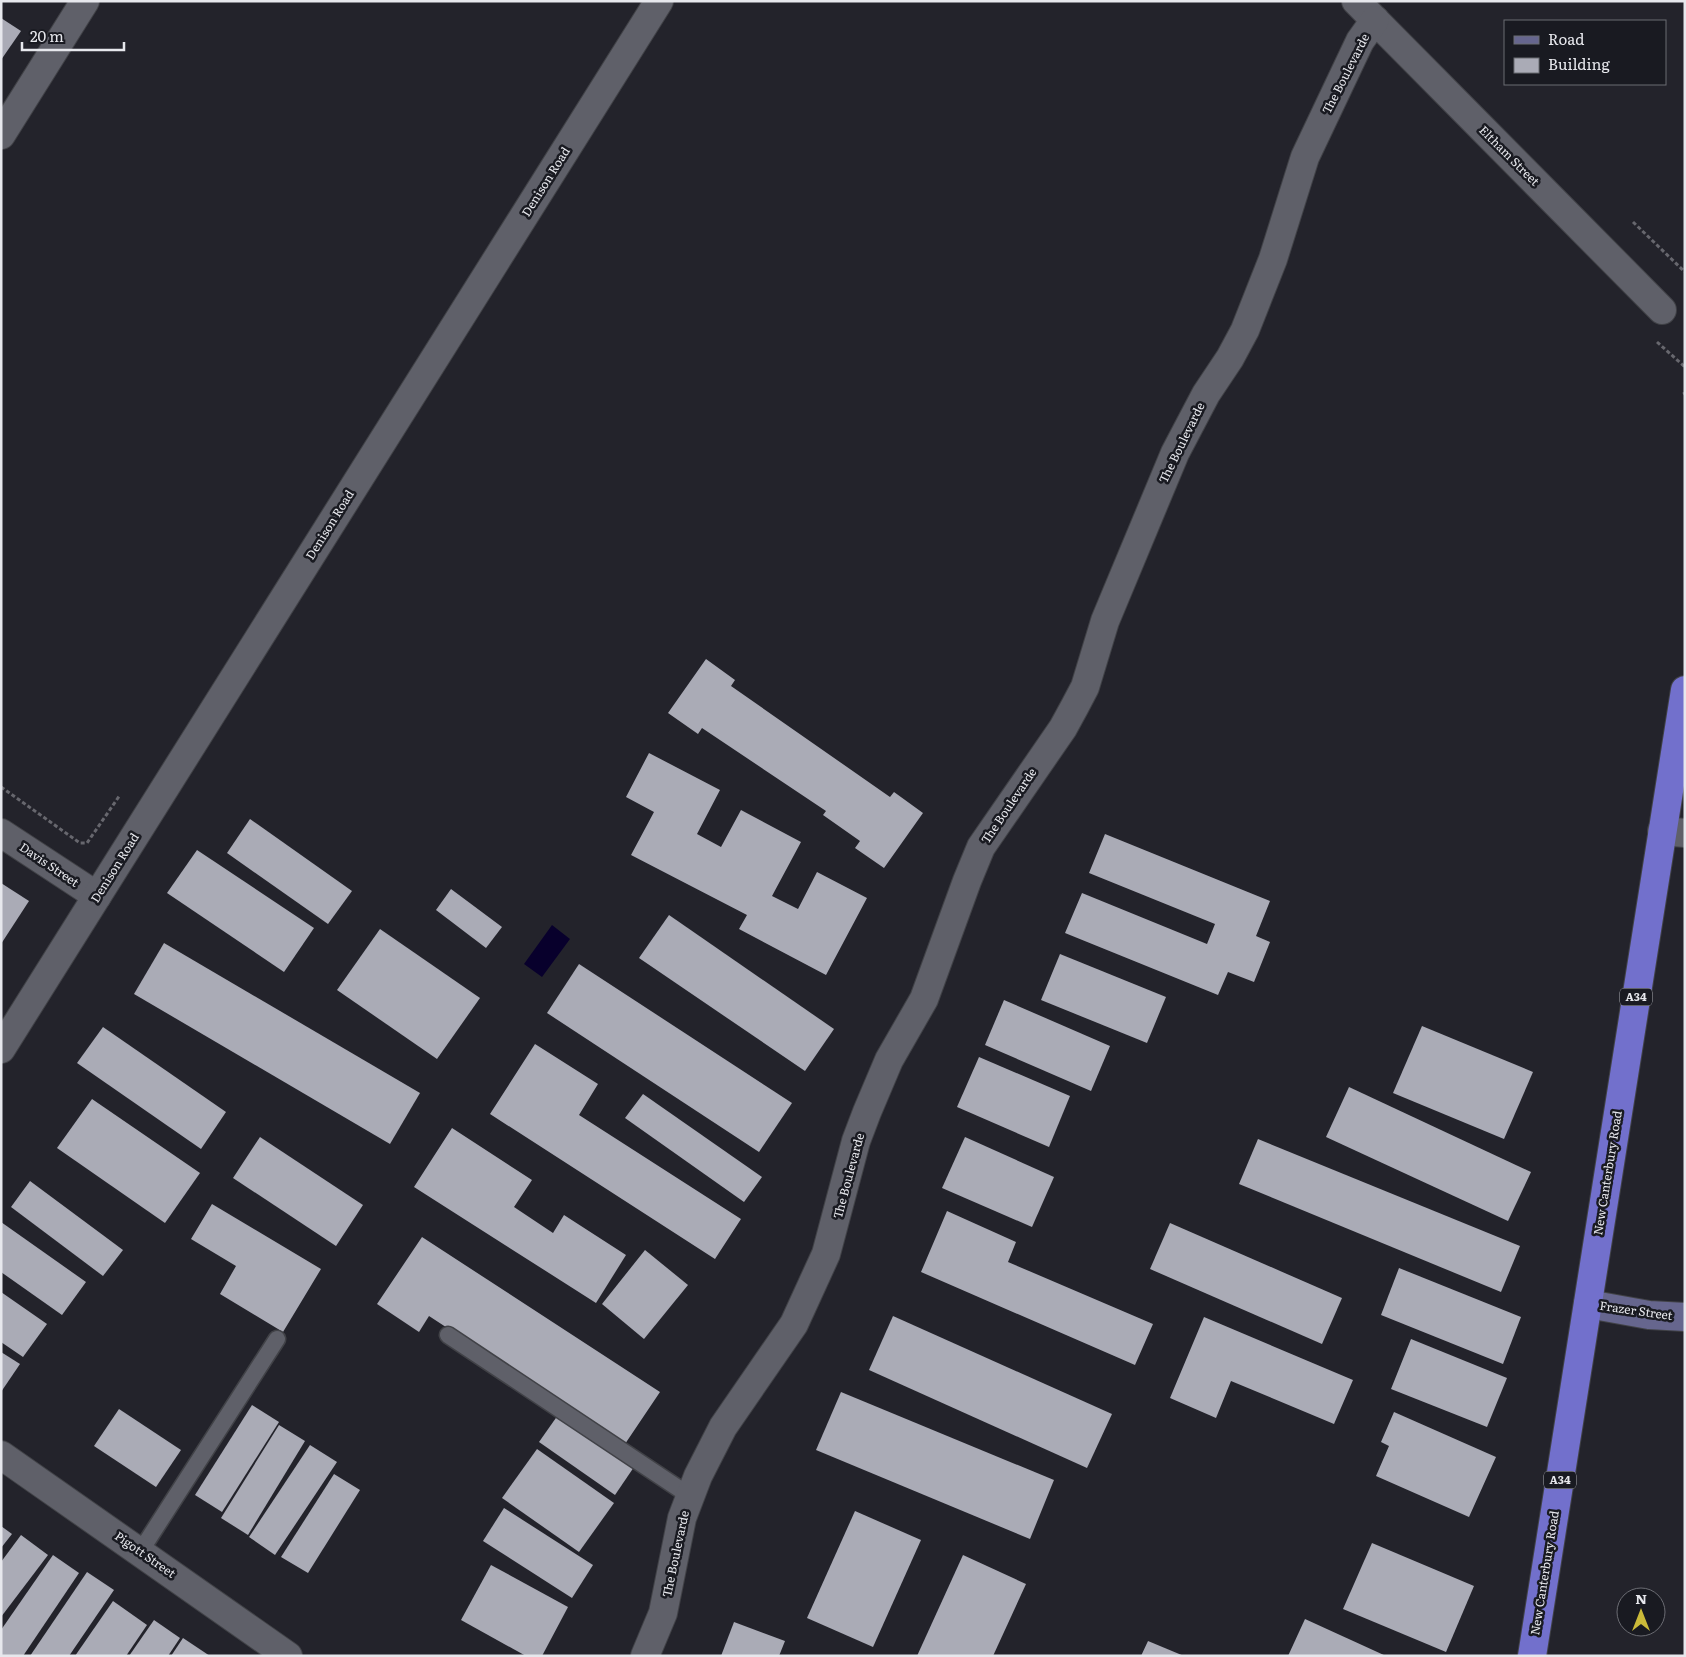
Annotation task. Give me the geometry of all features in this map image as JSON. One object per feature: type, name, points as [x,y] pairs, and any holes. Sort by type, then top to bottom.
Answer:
[{"type":"highway","name":"New Canterbury Road","points":[[1532,1656],[1588,1304],[1674,832],[1685,690]]},
{"type":"main road","name":"Frazer Street","points":[[1588,1304],[1649,1315],[1685,1317]]},
{"type":"street","points":[[1,135],[85,1]]},
{"type":"street","name":"Denison Road","points":[[1,1048],[659,1]]},
{"type":"street","name":"Eltham Street","points":[[1364,7],[1662,310]]},
{"type":"street","name":"The Boulevarde","points":[[645,1656],[662,1613],[681,1526],[690,1496],[709,1453],[723,1428],[794,1324],[826,1254],[856,1141],[867,1112],[889,1060],[924,999],[981,847],[1076,706],[1084,687],[1105,620],[1175,453],[1206,394],[1230,358],[1245,330],[1273,259],[1305,157],[1360,41],[1364,7]]},
{"type":"street","name":"Davis Street","points":[[1,833],[97,896]]},
{"type":"street","name":"Pigott Street","points":[[1,1455],[288,1656]]},
{"type":"lane","points":[[448,1335],[690,1496]]},
{"type":"lane","points":[[140,1552],[277,1339]]},
{"type":"path","points":[[1633,222],[1685,272]]},
{"type":"path","points":[[1,787],[80,843],[87,843],[122,792]]},
{"type":"shaded area","points":[[552,925],[570,939],[542,977],[524,964]]},
{"type":"building","points":[[1,18],[21,31],[1,60]]},
{"type":"building","points":[[706,659],[735,680],[731,686],[890,797],[894,792],[923,813],[884,868],[855,848],[860,841],[823,815],[826,811],[702,728],[698,734],[668,713]]},
{"type":"building","points":[[649,753],[720,790],[697,834],[721,847],[741,810],[801,842],[772,896],[798,909],[817,872],[867,898],[826,975],[739,929],[747,915],[631,855],[654,812],[626,797]]},
{"type":"building","points":[[250,819],[352,891],[328,924],[227,853]]},
{"type":"building","points":[[1105,834],[1270,901],[1256,936],[1270,942],[1254,982],[1228,972],[1218,995],[1065,933],[1082,893],[1207,944],[1215,924],[1089,873]]},
{"type":"building","points":[[197,850],[314,928],[284,972],[167,893]]},
{"type":"building","points":[[1,883],[29,901],[1,944]]},
{"type":"building","points":[[451,889],[502,927],[486,948],[436,910]]},
{"type":"building","points":[[669,915],[834,1029],[805,1071],[639,958]]},
{"type":"building","points":[[380,929],[480,998],[437,1059],[337,990]]},
{"type":"building","points":[[164,943],[420,1093],[390,1144],[134,994]]},
{"type":"building","points":[[1060,954],[1166,997],[1147,1043],[1041,1000]]},
{"type":"building","points":[[579,964],[792,1103],[759,1152],[547,1013]]},
{"type":"building","points":[[1004,1000],[1110,1046],[1091,1091],[985,1045]]},
{"type":"building","points":[[1422,1026],[1533,1072],[1504,1139],[1393,1093]]},
{"type":"building","points":[[103,1027],[226,1112],[201,1149],[77,1063]]},
{"type":"building","points":[[535,1044],[598,1084],[579,1115],[741,1219],[715,1259],[490,1114]]},
{"type":"building","points":[[979,1057],[1070,1096],[1049,1147],[957,1107]]},
{"type":"building","points":[[1349,1087],[1531,1172],[1508,1221],[1326,1137]]},
{"type":"building","points":[[643,1094],[762,1177],[744,1202],[625,1118]]},
{"type":"building","points":[[92,1099],[200,1173],[165,1223],[57,1148]]},
{"type":"building","points":[[452,1128],[532,1180],[514,1207],[553,1233],[564,1215],[626,1255],[596,1303],[414,1187]]},
{"type":"building","points":[[260,1137],[363,1205],[336,1246],[233,1178]]},
{"type":"building","points":[[965,1137],[1054,1177],[1032,1227],[942,1188]]},
{"type":"building","points":[[1258,1139],[1520,1246],[1501,1292],[1239,1184]]},
{"type":"building","points":[[30,1181],[123,1250],[103,1276],[11,1207]]},
{"type":"building","points":[[212,1204],[321,1269],[283,1332],[220,1294],[236,1266],[191,1239]]},
{"type":"building","points":[[947,1211],[1016,1242],[1008,1262],[1153,1324],[1135,1365],[921,1272]]},
{"type":"building","points":[[1,1222],[86,1282],[62,1315],[1,1272]]},
{"type":"building","points":[[1170,1223],[1342,1298],[1322,1344],[1150,1269]]},
{"type":"building","points":[[422,1237],[660,1392],[625,1444],[429,1316],[419,1332],[377,1304]]},
{"type":"building","points":[[645,1250],[688,1285],[644,1339],[602,1304]]},
{"type":"building","points":[[1399,1268],[1521,1317],[1503,1364],[1381,1315]]},
{"type":"building","points":[[1,1292],[47,1324],[23,1357],[1,1342]]},
{"type":"building","points":[[893,1316],[1112,1414],[1087,1468],[869,1370]]},
{"type":"building","points":[[1204,1317],[1353,1380],[1334,1424],[1231,1381],[1216,1418],[1170,1398]]},
{"type":"building","points":[[1411,1339],[1507,1378],[1487,1427],[1391,1389]]},
{"type":"building","points":[[1,1352],[20,1364],[1,1392]]},
{"type":"building","points":[[841,1392],[1054,1480],[1030,1539],[816,1450]]},
{"type":"building","points":[[252,1405],[279,1422],[222,1512],[195,1495]]},
{"type":"building","points":[[119,1409],[181,1450],[156,1487],[94,1446]]},
{"type":"building","points":[[1394,1412],[1496,1457],[1469,1517],[1376,1476],[1389,1446],[1381,1442]]},
{"type":"building","points":[[558,1415],[634,1467],[615,1495],[539,1442]]},
{"type":"building","points":[[279,1425],[305,1441],[248,1535],[221,1518]]},
{"type":"building","points":[[310,1445],[337,1462],[275,1555],[249,1537]]},
{"type":"building","points":[[537,1449],[614,1503],[579,1552],[502,1498]]},
{"type":"building","points":[[334,1474],[360,1490],[308,1573],[281,1557]]},
{"type":"building","points":[[504,1508],[593,1565],[572,1598],[483,1541]]},
{"type":"building","points":[[855,1511],[921,1540],[873,1647],[807,1618]]},
{"type":"building","points":[[1,1526],[12,1534],[1,1548]]},
{"type":"building","points":[[21,1535],[48,1555],[1,1617],[1,1562]]},
{"type":"building","points":[[1372,1543],[1474,1586],[1446,1652],[1343,1609]]},
{"type":"building","points":[[53,1555],[79,1573],[23,1656],[1,1656],[1,1630]]},
{"type":"building","points":[[963,1555],[1026,1584],[993,1656],[917,1656]]},
{"type":"building","points":[[491,1565],[568,1607],[542,1656],[526,1656],[461,1620]]},
{"type":"building","points":[[87,1572],[114,1590],[69,1656],[30,1656]]},
{"type":"building","points":[[113,1601],[147,1625],[126,1656],[75,1656]]},
{"type":"building","points":[[1305,1619],[1386,1656],[1288,1656]]},
{"type":"building","points":[[154,1620],[180,1638],[168,1656],[129,1656]]},
{"type":"building","points":[[734,1622],[785,1641],[779,1656],[721,1656]]},
{"type":"building","points":[[183,1638],[210,1656],[171,1656]]},
{"type":"building","points":[[1148,1641],[1184,1656],[1141,1656]]}]
